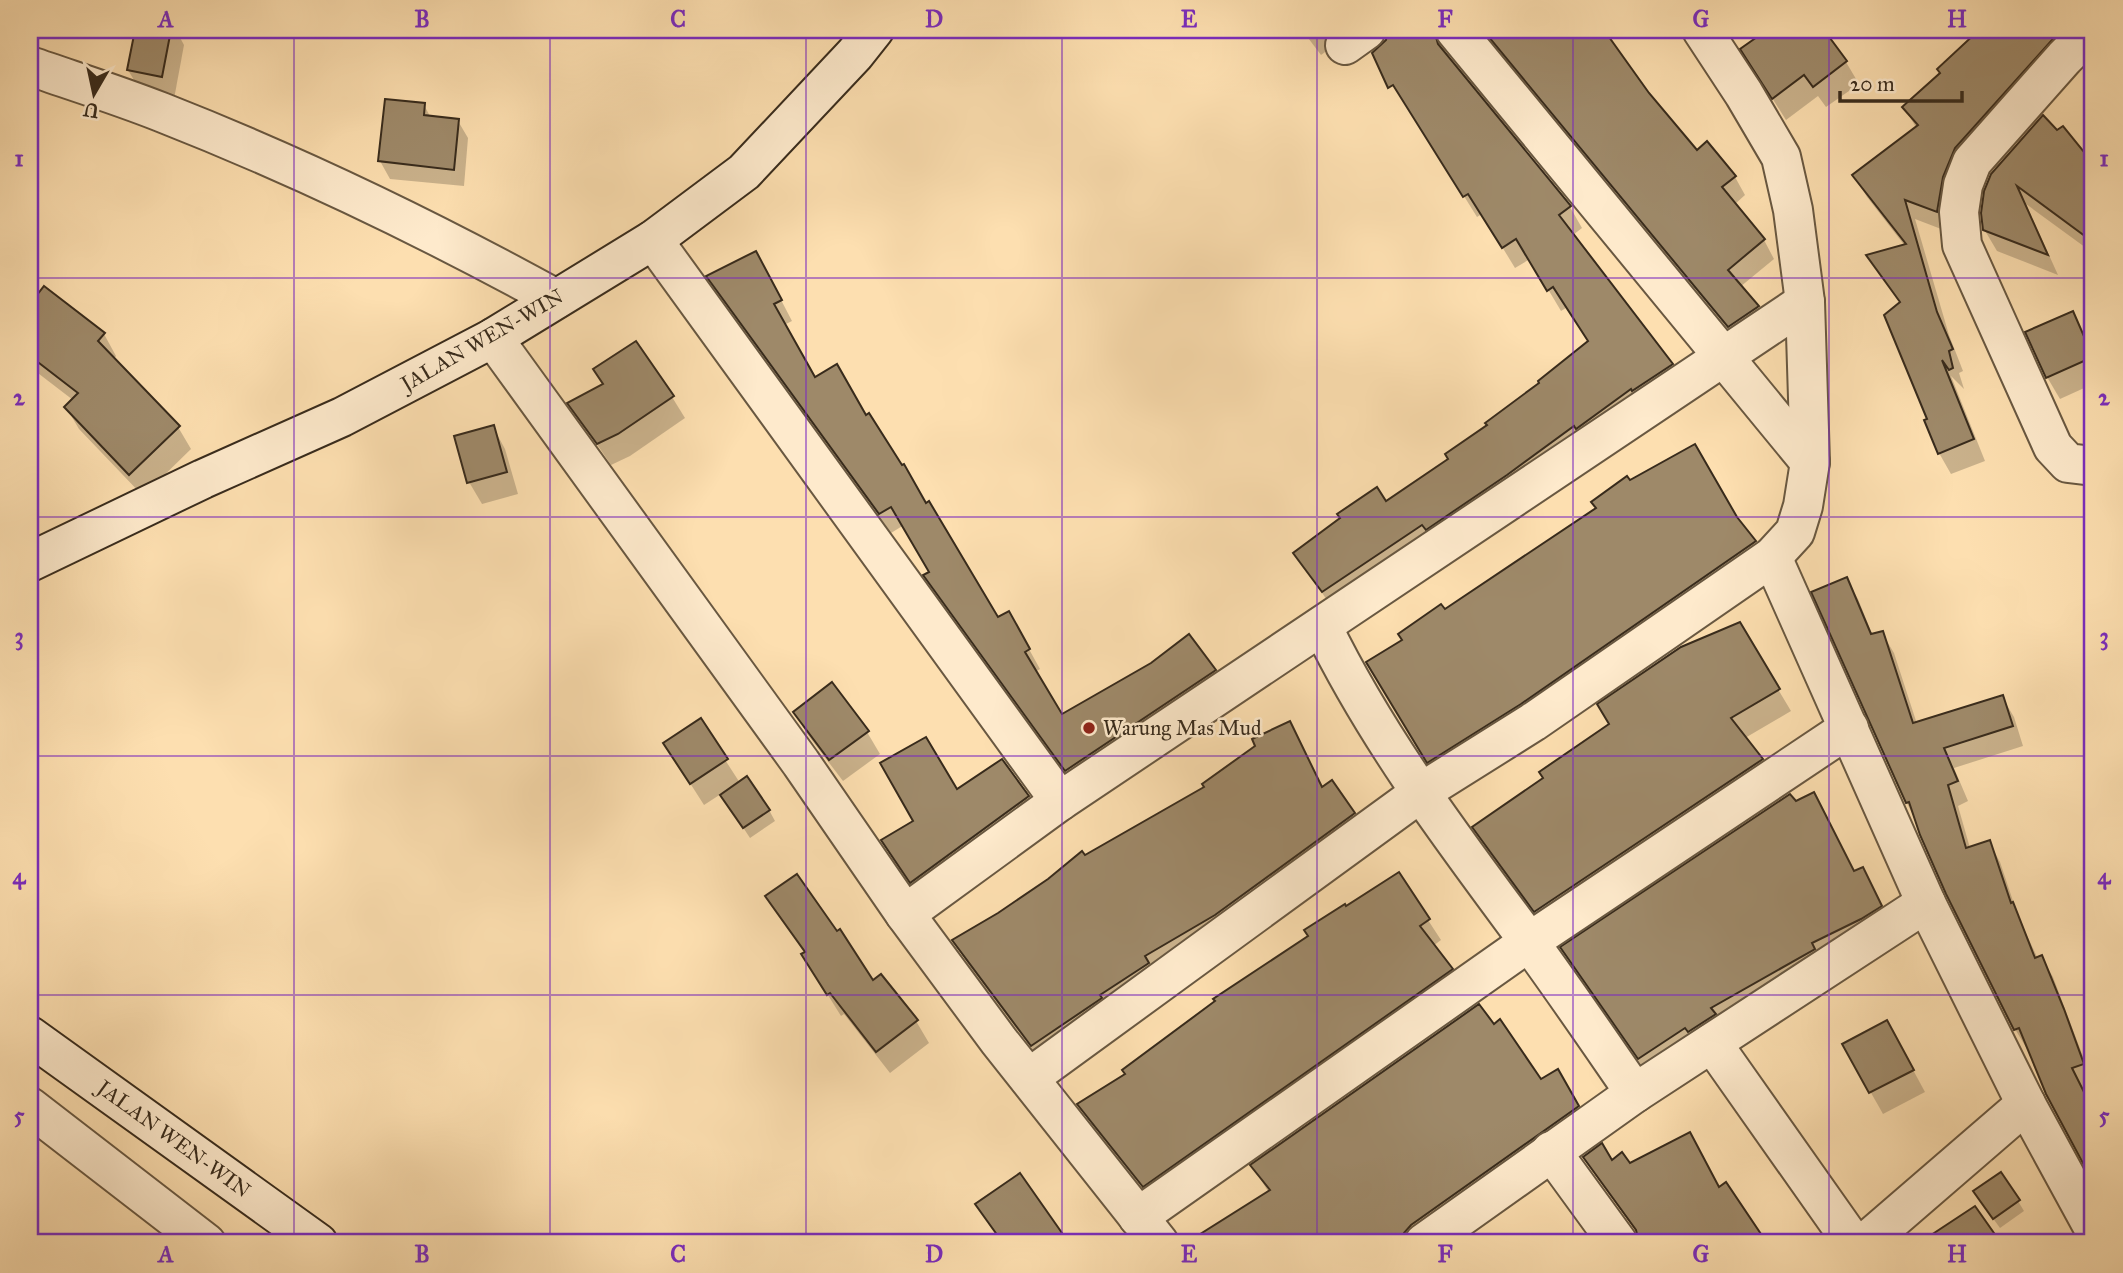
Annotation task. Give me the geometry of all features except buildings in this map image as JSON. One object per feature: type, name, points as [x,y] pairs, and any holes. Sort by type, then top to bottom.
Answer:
[{"type":"street","name":"JALAN WEN-WIN","points":[[30,562],[203,479],[342,417],[493,338],[653,240],[744,172],[855,54],[874,30]]},
{"type":"street","points":[[1455,30],[1810,462]]},
{"type":"street","points":[[1029,1078],[1420,793],[1544,715],[1772,557],[1795,532],[1803,506],[1810,462],[1805,302],[1793,210],[1781,157],[1744,93],[1702,30]]},
{"type":"street","points":[[2092,30],[1972,162],[1963,185],[1959,212],[1962,244],[2053,447],[2068,463],[2093,466]]},
{"type":"street","points":[[30,66],[160,112],[299,171],[456,245],[556,299]]},
{"type":"street","points":[[653,240],[1060,801]]},
{"type":"street","points":[[905,914],[1060,801],[1805,302]]},
{"type":"street","points":[[493,338],[801,763],[905,914],[1148,1230],[1529,942],[1849,728]]},
{"type":"street","points":[[1772,557],[1926,903],[2026,1104],[2093,1227]]},
{"type":"street","points":[[1322,626],[1345,673],[1420,793],[1635,1093]]},
{"type":"street","points":[[1424,1243],[1635,1093],[1926,903]]},
{"type":"street","name":"JALAN WEN-WIN","points":[[30,1036],[305,1239]]},
{"type":"street","points":[[1712,1043],[1853,1243]]},
{"type":"street","points":[[1865,1243],[2026,1104]]},
{"type":"street","points":[[30,1107],[206,1243]]},
{"type":"street","points":[[1551,1151],[1618,1243]]},
{"type":"place","name":"Warung Mas Mud","points":[[1089,728]]}]
